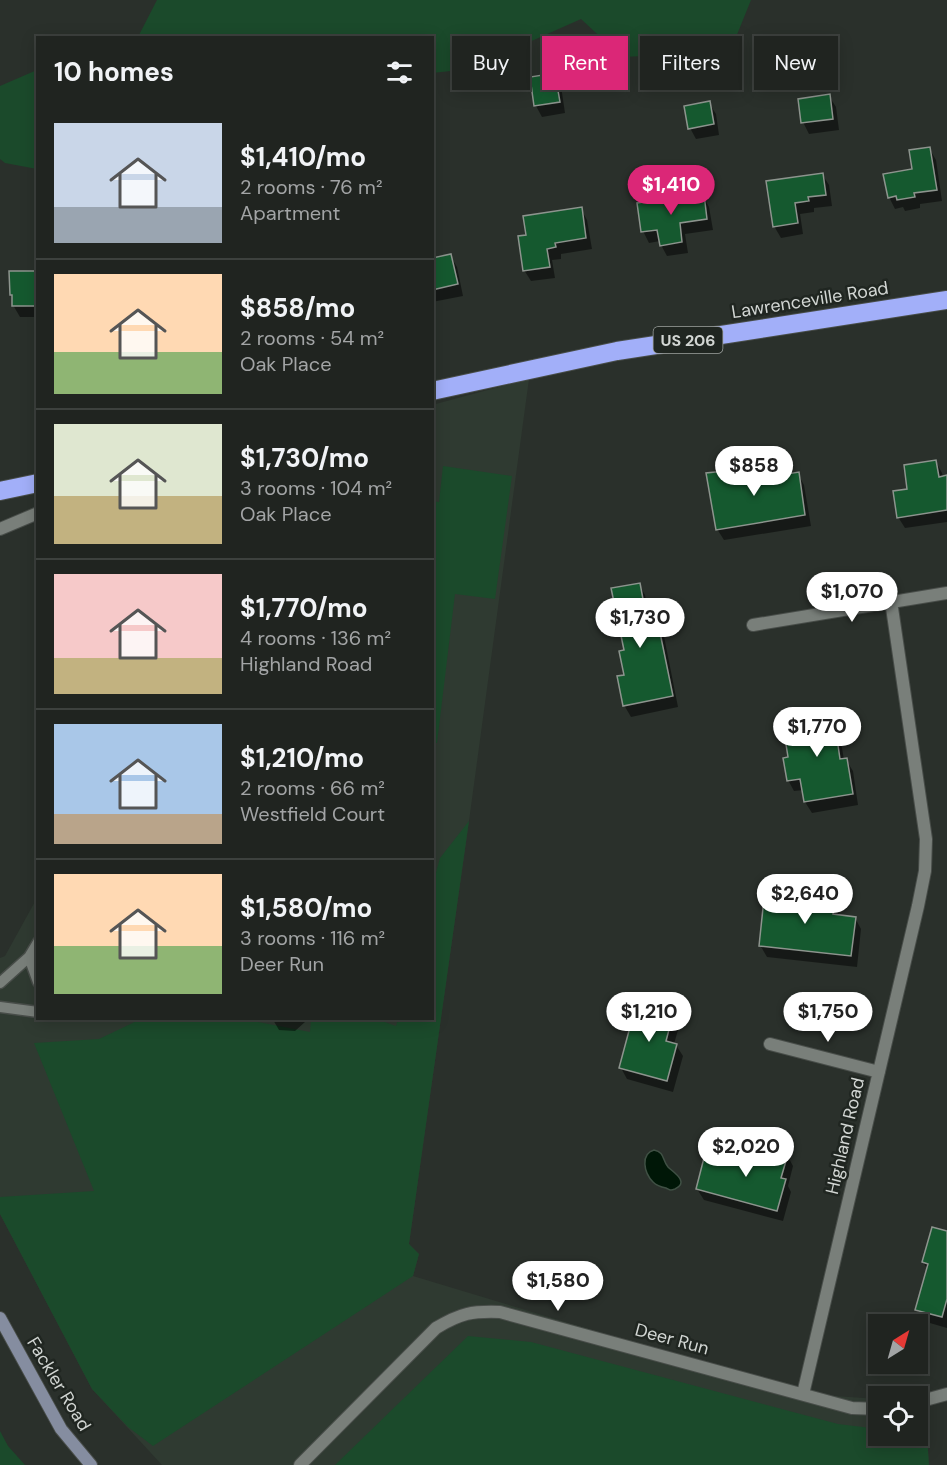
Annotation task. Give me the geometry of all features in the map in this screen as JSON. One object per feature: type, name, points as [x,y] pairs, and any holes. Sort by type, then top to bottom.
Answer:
[{"type":"highway","name":"Lawrenceville Road","points":[[434,391],[617,351],[947,300]]},
{"type":"highway","points":[[0,491],[36,483]]},
{"type":"street","points":[[0,529],[36,514]]},
{"type":"street","points":[[753,625],[947,592]]},
{"type":"street","name":"Highland Road","points":[[803,1394],[925,872],[926,840],[891,601]]},
{"type":"street","points":[[770,1044],[879,1072]]},
{"type":"street","name":"Deer Run","points":[[300,1465],[436,1328],[453,1317],[478,1311],[500,1312],[852,1408],[868,1408]]},
{"type":"street","name":"Fackler Road","points":[[0,1318],[61,1428],[91,1465]]},
{"type":"street","points":[[928,1399],[947,1394]]},
{"type":"lane","points":[[0,983],[29,957],[36,945]]},
{"type":"lane","points":[[29,957],[36,976]]},
{"type":"lane","points":[[0,1007],[36,1012]]},
{"type":"shaded area","points":[[529,379],[409,1244],[419,1254],[413,1276],[804,1394],[868,1398],[868,1446],[928,1446],[929,1465],[162,1465],[92,1389],[0,1214],[0,958],[5,956],[36,900],[36,1020],[434,1020],[434,404]]},
{"type":"shaded area","points":[[654,1150],[662,1154],[668,1167],[681,1180],[675,1189],[670,1190],[657,1185],[647,1174],[645,1160],[647,1155]]},
{"type":"green space","points":[[157,0],[751,0],[736,36],[640,36],[640,56],[628,57],[628,36],[599,36],[581,19],[530,42],[530,36],[452,36],[452,71],[434,73],[434,36],[139,36]]},
{"type":"green space","points":[[36,70],[36,169],[5,163],[0,159],[0,86]]},
{"type":"green space","points":[[443,466],[512,476],[495,599],[455,594],[437,743],[434,742],[434,501],[439,502]]},
{"type":"green space","points":[[469,821],[409,1244],[419,1254],[413,1276],[153,1446],[128,1427],[92,1389],[0,1214],[0,1197],[94,1191],[34,1043],[99,1039],[139,1020],[247,1020],[310,1032],[311,1020],[379,1020],[396,1026],[398,1020],[434,1020],[434,880],[440,858]]},
{"type":"green space","points":[[468,1336],[531,1342],[838,1424],[868,1428],[868,1446],[928,1446],[929,1465],[335,1465]]},
{"type":"green space","points":[[0,1431],[8,1446],[25,1465],[0,1465]]},
{"type":"building","points":[[542,75],[542,90],[558,90],[560,102],[534,106],[530,77]]},
{"type":"building","points":[[830,94],[833,119],[801,123],[798,99]]},
{"type":"building","points":[[710,101],[714,124],[688,129],[684,106]]},
{"type":"building","points":[[930,147],[937,190],[914,193],[915,197],[897,200],[896,196],[888,198],[883,174],[912,169],[909,150]]},
{"type":"building","points":[[823,173],[826,195],[808,197],[809,201],[795,203],[798,223],[773,227],[766,181]]},
{"type":"building","points":[[704,194],[707,219],[680,223],[682,242],[660,246],[657,230],[641,232],[637,203]]},
{"type":"building","points":[[582,207],[586,238],[555,243],[556,247],[547,249],[550,267],[523,271],[518,236],[526,235],[523,216]]},
{"type":"building","points":[[451,254],[458,284],[434,290],[434,258]]},
{"type":"building","points":[[9,271],[36,271],[36,306],[12,306],[12,295],[10,295]]},
{"type":"building","points":[[936,460],[939,477],[947,475],[947,510],[897,518],[893,491],[907,489],[904,465]]},
{"type":"building","points":[[774,467],[775,476],[799,472],[805,515],[716,530],[706,473],[725,471],[726,474]]},
{"type":"building","points":[[640,583],[646,615],[656,613],[673,696],[623,706],[617,676],[624,675],[619,651],[624,650],[611,588]]},
{"type":"building","points":[[833,711],[840,759],[847,758],[853,794],[804,802],[800,779],[787,781],[783,758],[788,757],[784,732],[793,731],[791,718]]},
{"type":"building","points":[[765,889],[786,892],[786,897],[834,902],[833,914],[856,917],[851,956],[759,946]]},
{"type":"building","points":[[637,1001],[674,1011],[666,1041],[677,1044],[667,1081],[619,1068]]},
{"type":"building","points":[[757,1145],[788,1154],[781,1178],[786,1179],[777,1211],[696,1189],[705,1154],[751,1166]]},
{"type":"building","points":[[932,1227],[947,1231],[947,1299],[942,1317],[915,1310],[928,1264],[922,1262]]}]
